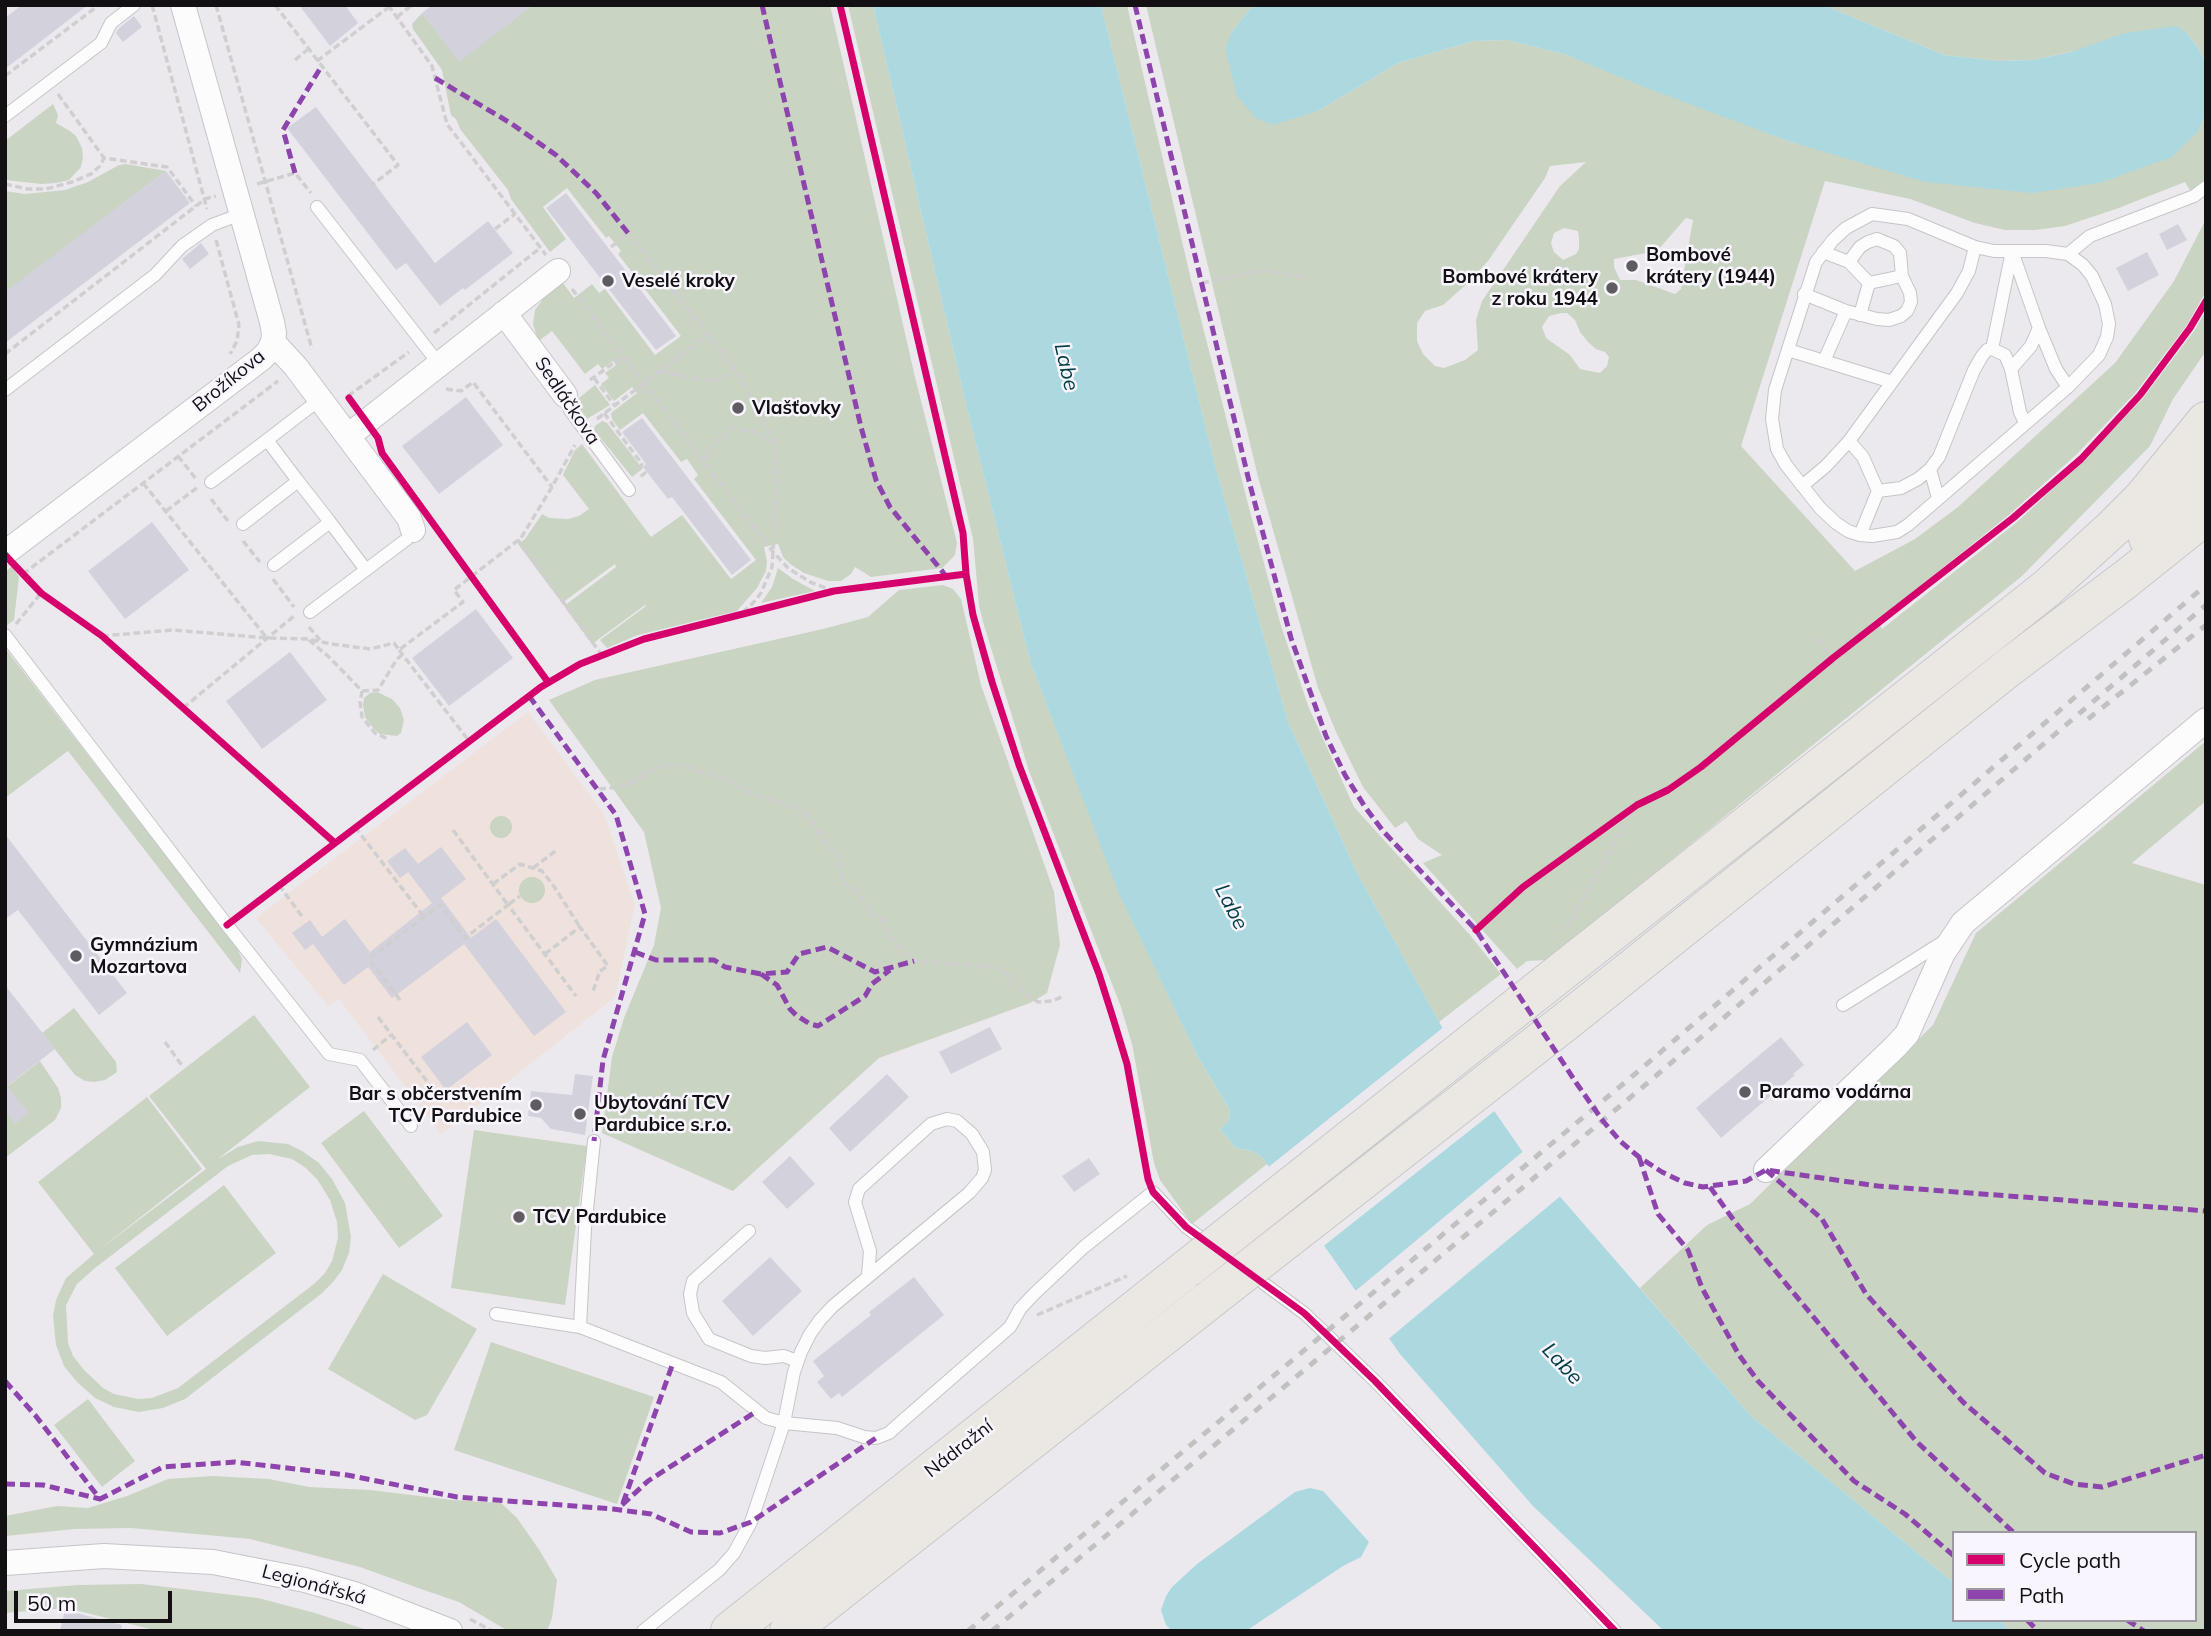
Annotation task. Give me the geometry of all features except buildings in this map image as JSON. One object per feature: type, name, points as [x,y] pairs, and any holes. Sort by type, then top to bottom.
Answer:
[{"type":"main road","name":"Nádražní","points":[[730,1631],[2046,589],[2143,498],[2206,421]]},
{"type":"main road","points":[[2008,668],[2120,568],[2153,534],[2206,471]]},
{"type":"main road","points":[[2008,668],[2126,579],[2206,514]]},
{"type":"main road","name":"Nádražní","points":[[789,1631],[1569,1019],[2008,668]]},
{"type":"street","name":"Brožíkova","points":[[183,5],[274,333],[285,355]]},
{"type":"street","points":[[348,436],[437,376],[504,313],[558,271]]},
{"type":"street","name":"Sedláčkova","points":[[504,313],[565,394]]},
{"type":"street","name":"Brožíkova","points":[[5,553],[268,352],[285,355]]},
{"type":"street","points":[[285,355],[409,518],[424,528]]},
{"type":"street","points":[[1766,1170],[1907,1034],[1953,935],[1979,908],[2206,720]]},
{"type":"street","name":"Legionářská","points":[[5,1563],[104,1556],[214,1562],[305,1580],[354,1594],[450,1631]]},
{"type":"lane","points":[[5,116],[101,43],[111,23],[134,5]]},
{"type":"lane","points":[[2068,254],[2090,236],[2194,196],[2206,187]]},
{"type":"lane","points":[[317,207],[422,342],[437,376]]},
{"type":"lane","points":[[5,390],[155,275],[182,246],[212,225],[242,214]]},
{"type":"lane","points":[[1872,214],[1908,219],[1975,247],[2012,251],[2068,254],[2083,265],[2092,276],[2105,304],[2109,324],[2099,355],[2068,387],[1908,525],[1897,531],[1872,536],[1860,535],[1836,523],[1786,465],[1777,449],[1772,419],[1775,390],[1816,262],[1846,228],[1872,214]]},
{"type":"lane","points":[[1804,294],[1846,311],[1889,320],[1901,316],[1907,310],[1911,302],[1910,293],[1902,276],[1900,253],[1894,246],[1877,239],[1860,247],[1849,262]]},
{"type":"lane","points":[[1802,486],[1826,466],[1849,441],[1957,293],[1969,271],[1975,247]]},
{"type":"lane","points":[[2012,251],[2039,328],[2056,369],[2068,387]]},
{"type":"lane","points":[[1992,349],[2012,251]]},
{"type":"lane","points":[[1823,252],[1849,262],[1869,283]]},
{"type":"lane","points":[[1869,283],[1902,276]]},
{"type":"lane","points":[[1860,315],[1869,283]]},
{"type":"lane","points":[[1824,361],[1846,311]]},
{"type":"lane","points":[[2011,369],[2031,346],[2039,328]]},
{"type":"lane","points":[[1878,491],[1901,488],[1930,469],[1939,457],[1974,370],[1987,350],[1992,349],[2005,355],[2025,423]]},
{"type":"lane","points":[[1788,350],[1892,382]]},
{"type":"lane","name":"Sedláčkova","points":[[565,394],[582,435],[629,489]]},
{"type":"lane","points":[[206,484],[319,400]]},
{"type":"lane","points":[[267,440],[366,570]]},
{"type":"lane","points":[[1849,441],[1863,457],[1878,491],[1860,535]]},
{"type":"lane","points":[[1930,469],[1938,498]]},
{"type":"lane","points":[[243,523],[298,481]]},
{"type":"lane","points":[[274,565],[330,522]]},
{"type":"lane","points":[[304,612],[424,528]]},
{"type":"lane","points":[[6,636],[329,1054],[360,1060],[411,1126]]},
{"type":"lane","points":[[1843,1005],[1953,935]]},
{"type":"lane","points":[[643,1631],[719,1570],[734,1553],[751,1522],[784,1423],[797,1361],[820,1320],[868,1276],[969,1193],[982,1178],[985,1170],[983,1152],[972,1134],[957,1121],[947,1119],[931,1124],[859,1189],[855,1202],[870,1251],[868,1276]]},
{"type":"lane","points":[[580,1327],[585,1229],[594,1141]]},
{"type":"lane","points":[[496,1314],[580,1327],[721,1382],[761,1415],[784,1423],[837,1428],[876,1438],[889,1433],[1010,1327],[1033,1294],[1084,1247],[1153,1192],[1186,1227],[1304,1313],[1324,1332],[1615,1631]]},
{"type":"lane","points":[[749,1231],[693,1282],[690,1294],[693,1313],[709,1339],[757,1358],[784,1356],[797,1361]]},
{"type":"lane","points":[[1599,1612],[1600,1631]]},
{"type":"path","points":[[5,76],[99,5]]},
{"type":"path","points":[[152,5],[239,325]]},
{"type":"path","points":[[216,5],[313,354],[285,355],[144,483],[23,574],[41,593],[102,636],[335,843]]},
{"type":"path","points":[[275,5],[398,165],[372,185]]},
{"type":"path","points":[[400,5],[401,13]]},
{"type":"path","points":[[397,17],[412,5]]},
{"type":"path","points":[[317,61],[388,6],[432,66],[447,124],[622,357],[773,552],[788,568],[810,582],[834,591]]},
{"type":"path","points":[[295,60],[308,49]]},
{"type":"path","points":[[50,82],[104,158],[167,167],[196,206]]},
{"type":"path","points":[[5,184],[27,189],[46,189],[91,174],[104,158]]},
{"type":"path","points":[[264,182],[295,173],[316,201],[317,207]]},
{"type":"path","points":[[5,354],[205,199]]},
{"type":"path","points":[[495,229],[515,214]]},
{"type":"path","points":[[611,247],[628,233],[736,370],[775,444],[778,475],[772,567],[766,583],[753,603],[740,613]]},
{"type":"path","points":[[342,389],[349,398],[540,248]]},
{"type":"path","points":[[1202,283],[1270,271],[1306,279]]},
{"type":"path","points":[[307,639],[362,691],[377,690],[401,652],[463,602],[454,590],[522,538],[582,435],[604,413],[708,335]]},
{"type":"path","points":[[615,405],[592,379],[622,357]]},
{"type":"path","points":[[661,371],[705,381],[718,380],[736,370]]},
{"type":"path","points":[[437,376],[461,391],[473,382],[552,488]]},
{"type":"path","points":[[604,413],[642,464],[640,467],[645,473]]},
{"type":"path","points":[[703,461],[717,440],[733,429],[752,431],[775,444]]},
{"type":"path","points":[[144,483],[267,638]]},
{"type":"path","points":[[166,511],[206,484]]},
{"type":"path","points":[[424,528],[472,576],[548,681]]},
{"type":"path","points":[[764,541],[774,539]]},
{"type":"path","points":[[518,540],[602,655]]},
{"type":"path","points":[[965,560],[968,584]]},
{"type":"path","points":[[227,925],[548,681],[580,663],[644,639],[834,591],[965,574]]},
{"type":"path","points":[[6,636],[41,593]]},
{"type":"path","points":[[183,708],[267,638],[304,612]]},
{"type":"path","points":[[102,636],[173,630],[307,639],[370,649],[394,643],[469,741]]},
{"type":"path","points":[[1818,639],[1830,661],[1844,650]]},
{"type":"path","points":[[362,691],[362,717],[375,733],[388,739]]},
{"type":"path","points":[[599,789],[621,787],[654,768],[677,764],[730,781],[748,792],[797,808],[808,815],[827,846],[841,858],[843,881],[867,903],[871,914],[881,918],[895,944],[914,961],[995,968],[1003,971],[1038,1002],[1052,1001],[1064,996]]},
{"type":"path","points":[[1617,820],[1647,800]]},
{"type":"path","points":[[1564,932],[1637,805]]},
{"type":"path","points":[[355,827],[424,917]]},
{"type":"path","points":[[453,831],[576,996]]},
{"type":"path","points":[[533,868],[557,850]]},
{"type":"path","points":[[493,884],[520,864],[541,871],[547,876],[608,966],[600,971],[592,994]]},
{"type":"path","points":[[279,886],[304,919]]},
{"type":"path","points":[[400,1000],[369,959],[440,905],[465,938],[520,896]]},
{"type":"path","points":[[545,954],[580,927]]},
{"type":"path","points":[[377,1017],[439,1097]]},
{"type":"path","points":[[360,1060],[391,1035]]},
{"type":"path","points":[[165,1042],[183,1066]]},
{"type":"path","points":[[1010,1327],[1138,1272]]},
{"type":"shaded area","points":[[528,712],[604,814],[635,905],[615,997],[441,1134],[339,999],[328,1006],[256,918]]},
{"type":"green space","points":[[533,5],[830,5],[915,377],[957,543],[955,555],[942,568],[871,577],[855,567],[851,574],[841,581],[828,581],[804,573],[790,564],[783,557],[778,544],[764,547],[766,571],[757,588],[737,611],[638,635],[607,648],[600,640],[645,605],[592,644],[564,606],[616,567],[615,564],[562,603],[518,544],[525,539],[542,514],[549,518],[568,519],[589,509],[563,475],[575,450],[582,444],[651,537],[682,515],[731,579],[756,560],[694,479],[698,475],[687,459],[681,462],[643,413],[620,430],[612,419],[611,413],[637,393],[632,387],[614,401],[601,384],[609,378],[605,373],[616,365],[613,361],[602,369],[598,364],[585,374],[552,331],[540,340],[537,337],[533,324],[535,310],[543,299],[563,283],[574,298],[592,284],[599,293],[605,289],[655,355],[681,336],[618,254],[621,251],[609,236],[606,238],[567,188],[543,207],[566,239],[550,252],[511,199],[508,190],[451,115],[442,70],[412,24],[422,13],[459,61]]},
{"type":"green space","points":[[848,5],[873,5],[965,400],[1030,661],[1121,896],[1198,1057],[1230,1110],[1228,1122],[1220,1129],[1236,1148],[1252,1151],[1267,1164],[1192,1224],[1160,1180],[1154,1163],[1132,1044],[1121,1007],[1029,771],[983,622],[973,539]]},
{"type":"green space","points":[[1101,5],[1127,5],[1192,284],[1248,504],[1281,626],[1309,708],[1354,807],[1470,935],[1501,974],[1439,1022],[1357,873],[1288,722],[1216,469]]},
{"type":"green space","points":[[1146,5],[1253,5],[1231,33],[1318,111],[1398,63],[1473,41],[1507,40],[1564,54],[1791,142],[1842,156],[2199,130],[2206,113],[2206,179],[2191,192],[2185,182],[2065,226],[2005,230],[1975,223],[1910,199],[1825,181],[1741,446],[1855,571],[1915,539],[1958,507],[2115,363],[2174,281],[2206,219],[2206,291],[2187,325],[2136,392],[2077,454],[2010,514],[1878,620],[1882,629],[2017,522],[2083,461],[2143,398],[2206,311],[2206,351],[2173,399],[2150,446],[2022,576],[1547,960],[1527,961],[1517,969],[1423,863],[1442,855],[1418,839],[1406,821],[1395,828],[1363,787],[1318,688],[1258,477]],"holes":[[[1586,162],[1560,186],[1482,301],[1476,320],[1478,350],[1465,360],[1444,368],[1435,366],[1423,354],[1417,341],[1417,323],[1425,311],[1443,305],[1488,261],[1545,178],[1550,166]],[[1686,218],[1693,220],[1681,289],[1675,294],[1636,280],[1620,280],[1614,267],[1614,259],[1657,251]],[[1564,228],[1578,231],[1579,249],[1576,254],[1563,260],[1554,252],[1551,243],[1554,233]],[[1567,313],[1575,320],[1588,342],[1609,357],[1607,366],[1600,373],[1580,369],[1570,355],[1546,338],[1542,327],[1549,316]]]},
{"type":"green space","points":[[1823,5],[2206,5],[2206,65],[2199,49],[2187,33],[2033,60],[1997,61],[1944,55]]},
{"type":"green space","points":[[53,104],[58,115],[56,123],[76,136],[82,148],[81,167],[69,180],[56,183],[5,180],[5,141]]},
{"type":"green space","points":[[126,164],[166,171],[5,293],[5,191],[25,194],[65,190]]},
{"type":"green space","points":[[595,385],[610,405],[587,419],[574,402]]},
{"type":"green space","points":[[602,421],[607,423],[639,464],[641,470],[632,477],[594,430]]},
{"type":"green space","points":[[12,566],[19,577],[14,620],[5,627],[5,572]]},
{"type":"green space","points":[[778,568],[815,591],[761,603],[772,587]]},
{"type":"green space","points":[[943,585],[953,589],[961,599],[981,685],[1054,892],[1060,945],[1047,993],[1030,1003],[879,1058],[733,1191],[602,1133],[612,1057],[624,1018],[654,945],[661,908],[644,832],[549,700],[595,680],[868,617],[899,590]]},
{"type":"green space","points":[[5,648],[237,948],[242,959],[240,973],[68,751],[5,798]]},
{"type":"green space","points":[[377,692],[392,699],[400,708],[404,720],[401,733],[397,736],[380,734],[365,717],[364,698]]},
{"type":"green space","points":[[2206,741],[2206,801],[2132,863],[2206,885],[2206,1631],[2012,1631],[2001,1622],[2197,1622],[2197,1531],[1952,1531],[1952,1581],[1751,1416],[1640,1288],[1707,1225],[1750,1204],[1933,1025],[1976,933]]},
{"type":"green space","points":[[501,816],[509,819],[512,827],[509,835],[501,838],[493,835],[490,827],[493,819]]},
{"type":"green space","points":[[532,877],[541,881],[545,890],[541,899],[532,903],[523,899],[519,890],[523,881]]},
{"type":"green space","points":[[74,1008],[116,1062],[117,1072],[105,1080],[85,1081],[75,1075],[42,1033]]},
{"type":"green space","points":[[254,1015],[310,1087],[218,1159],[238,1147],[258,1141],[288,1144],[302,1151],[319,1163],[332,1179],[345,1203],[351,1237],[349,1253],[342,1270],[321,1294],[185,1399],[163,1408],[139,1412],[114,1407],[95,1398],[64,1366],[56,1345],[53,1316],[56,1300],[66,1278],[94,1254],[38,1182],[147,1097],[202,1169],[95,1253],[206,1169],[149,1096]],"holes":[[[269,1154],[292,1159],[317,1179],[330,1200],[337,1222],[338,1238],[332,1261],[325,1273],[178,1388],[152,1398],[138,1399],[114,1394],[103,1388],[73,1356],[68,1343],[66,1305],[77,1284],[228,1166],[252,1155]]]},
{"type":"green space","points":[[40,1061],[58,1088],[61,1108],[55,1120],[5,1158],[5,1088]]},
{"type":"green space","points":[[364,1111],[443,1216],[399,1248],[321,1143]]},
{"type":"green space","name":"TCV Pardubice","points":[[474,1130],[587,1146],[565,1305],[451,1288]]},
{"type":"green space","points":[[224,1185],[276,1253],[167,1336],[115,1268]]},
{"type":"green space","points":[[383,1274],[477,1329],[427,1415],[415,1420],[328,1369]]},
{"type":"green space","points":[[491,1342],[654,1397],[617,1504],[454,1450]]},
{"type":"green space","points":[[88,1399],[135,1461],[102,1487],[54,1425]]},
{"type":"green space","points":[[212,1476],[269,1479],[309,1487],[501,1503],[517,1518],[557,1580],[552,1618],[547,1631],[508,1631],[459,1602],[360,1567],[250,1539],[131,1528],[75,1529],[5,1536],[5,1516],[57,1506],[88,1508],[168,1479]]},
{"type":"green space","points":[[141,1584],[258,1598],[370,1631],[158,1631],[67,1608],[5,1613],[5,1591],[78,1585]]},
{"type":"water","name":"Labe","points":[[873,5],[1101,5],[1216,469],[1288,722],[1357,873],[1465,1069],[1529,1161],[1751,1416],[1952,1581],[1952,1622],[2001,1622],[2012,1631],[1664,1631],[1533,1506],[1400,1354],[1262,1157],[1252,1151],[1236,1148],[1220,1129],[1228,1122],[1230,1110],[1198,1057],[1120,896],[1030,661],[965,400]]},
{"type":"water","points":[[1253,5],[1823,5],[1944,55],[1997,61],[2033,60],[2071,52],[2125,33],[2176,26],[2187,33],[2199,49],[2206,65],[2206,113],[2199,130],[2172,157],[2099,183],[2032,193],[1925,182],[1791,142],[1564,54],[1507,40],[1473,41],[1398,63],[1318,111],[1273,125],[1256,118],[1237,96],[1227,56],[1226,47],[1231,33]]},
{"type":"water","points":[[1310,1488],[1323,1491],[1369,1542],[1361,1557],[1343,1566],[1246,1631],[1172,1631],[1166,1625],[1161,1610],[1172,1587],[1197,1564],[1295,1492]]},
{"type":"pier","points":[[1445,1026],[1468,1067],[1497,1109],[1321,1248],[1266,1169]]},
{"type":"pier","points":[[1526,1149],[1563,1194],[1386,1341],[1353,1293]]},
{"type":"railway","points":[[968,1631],[1635,1074],[2206,585]]},
{"type":"railway","points":[[992,1631],[1644,1086],[2206,605]]},
{"type":"railway","points":[[2088,719],[2206,625]]},
{"type":"marked path","points":[[762,5],[861,427],[876,480],[890,507],[946,576]]},
{"type":"marked path","points":[[1135,5],[1249,481],[1291,638],[1326,736],[1345,775],[1365,807],[1383,831],[1476,930],[1577,1084],[1620,1141],[1662,1172],[1685,1183],[1703,1187],[1746,1181],[1766,1170],[1878,1186],[2206,1211]]},
{"type":"marked path","points":[[295,173],[283,130],[321,67]]},
{"type":"marked path","points":[[435,78],[512,124],[556,155],[596,193],[628,233]]},
{"type":"marked path","points":[[529,696],[616,815],[645,914],[603,1060],[594,1141]]},
{"type":"marked path","points":[[635,952],[656,960],[714,960],[725,967],[761,974],[787,972],[799,954],[827,947],[875,972],[914,961]]},
{"type":"marked path","points":[[761,974],[777,985],[796,1015],[818,1026],[865,996],[872,984],[890,970]]},
{"type":"marked path","points":[[1639,1157],[1658,1214],[1688,1250],[1702,1288],[1739,1355],[1758,1381],[1854,1481],[1905,1514],[1952,1554]]},
{"type":"marked path","points":[[1766,1170],[1822,1219],[1866,1294],[1963,1402],[2045,1473],[2074,1484],[2102,1487],[2206,1455]]},
{"type":"marked path","points":[[1710,1187],[1735,1222],[1916,1441],[2012,1531]]},
{"type":"marked path","points":[[623,1503],[673,1363]]},
{"type":"marked path","points":[[5,1381],[100,1499],[163,1467],[235,1462],[347,1475],[457,1497],[651,1514],[691,1532],[720,1533],[751,1522],[876,1438]]},
{"type":"marked path","points":[[622,1505],[648,1481],[757,1411]]},
{"type":"marked path","points":[[5,1484],[43,1485],[100,1499]]},
{"type":"marked path","points":[[2029,1622],[2038,1631]]},
{"type":"marked path","points":[[2130,1622],[2144,1631]]},
{"type":"cycle path","points":[[840,5],[963,533],[973,615],[1019,765],[1099,974],[1113,1018],[1127,1064],[1148,1179],[1153,1192],[1186,1227],[1304,1313],[1324,1332],[1375,1381],[1615,1631]]},
{"type":"cycle path","points":[[1476,930],[1523,887],[1637,805],[1668,790],[1701,767],[1833,658],[2013,518],[2081,459],[2140,395],[2190,328],[2206,301]]},
{"type":"cycle path","points":[[349,398],[378,438],[382,453],[548,682]]},
{"type":"cycle path","points":[[5,555],[41,593],[102,636],[335,843]]},
{"type":"cycle path","points":[[227,925],[541,687],[580,664],[644,639],[834,591],[966,574]]},
{"type":"place","name":"Bombové krátery (1944)","points":[[1632,266]]},
{"type":"place","name":"Veselé kroky","points":[[608,281]]},
{"type":"place","name":"Bombové krátery z roku 1944","points":[[1612,288]]},
{"type":"place","name":"Vlašťovky","points":[[738,408]]},
{"type":"place","name":"Gymnázium Mozartova","points":[[76,956]]},
{"type":"place","name":"Paramo vodárna","points":[[1745,1092]]},
{"type":"place","name":"Bar s občerstvením TCV Pardubice","points":[[536,1105]]},
{"type":"place","name":"Ubytování TCV Pardubice s.r.o.","points":[[580,1114]]},
{"type":"place","name":"TCV Pardubice","points":[[519,1217]]}]
